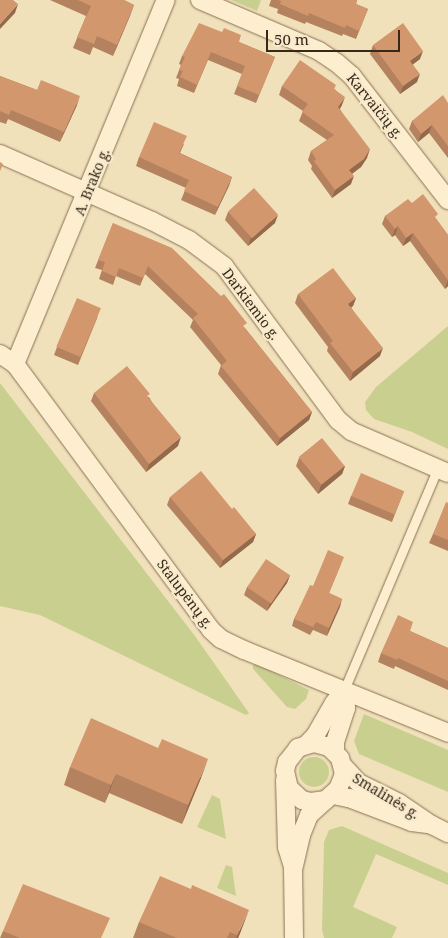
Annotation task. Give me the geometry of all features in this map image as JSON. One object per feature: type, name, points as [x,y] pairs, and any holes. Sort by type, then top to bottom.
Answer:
[{"type":"street","name":"A. Brako g.","points":[[15,364],[88,193],[166,0]]},
{"type":"street","name":"Karvaičių g.","points":[[200,0],[319,52],[337,62],[352,76],[448,200]]},
{"type":"street","name":"Darkiemio g.","points":[[0,154],[189,240],[224,266],[338,420],[351,431],[443,471]]},
{"type":"street","name":"Stalupėnų g.","points":[[0,354],[15,364],[211,630],[221,639],[238,648],[448,733]]},
{"type":"street","points":[[294,938],[293,870],[287,847],[286,762],[291,754],[307,744],[315,736],[334,703],[344,690]]},
{"type":"street","points":[[293,870],[309,815],[330,797],[342,782],[335,742],[346,708],[344,690]]},
{"type":"street","points":[[307,744],[322,744],[339,759]]},
{"type":"street","name":"Smalinės g.","points":[[339,759],[359,784],[415,812],[432,825],[448,832]]},
{"type":"street","points":[[285,780],[289,788],[302,800],[311,802],[330,797]]},
{"type":"street","name":"Smalinės g.","points":[[330,797],[349,798],[412,822],[432,825]]},
{"type":"lane","points":[[344,690],[443,471]]},
{"type":"green space","points":[[231,0],[261,0],[257,11]]},
{"type":"green space","points":[[448,326],[448,449],[412,432],[374,419],[366,410],[365,402],[376,387]]},
{"type":"green space","points":[[0,383],[195,636],[249,713],[246,715],[40,615],[0,606]]},
{"type":"green space","points":[[257,664],[309,690],[306,699],[295,709],[287,707],[253,669],[253,665]]},
{"type":"green space","points":[[364,714],[448,750],[448,792],[359,754],[354,741]]},
{"type":"green space","points":[[314,757],[325,761],[329,772],[325,783],[314,787],[303,783],[299,772],[303,761]]},
{"type":"green space","points":[[212,795],[220,799],[226,839],[197,827]]},
{"type":"green space","points":[[342,826],[448,873],[448,885],[376,854],[353,907],[397,927],[392,938],[324,938],[322,930],[324,842],[329,830]]},
{"type":"green space","points":[[226,865],[232,867],[236,896],[217,888]]},
{"type":"building","points":[[0,0],[13,0],[18,4],[0,24]]},
{"type":"building","points":[[78,0],[124,0],[134,5],[117,45],[97,36],[94,44],[77,37],[91,6]]},
{"type":"building","points":[[278,0],[357,0],[356,4],[368,9],[359,31],[346,25],[345,28],[309,13],[308,16],[280,4],[281,1]]},
{"type":"building","points":[[199,23],[222,32],[224,28],[241,35],[239,42],[275,57],[259,95],[237,86],[245,66],[211,52],[197,85],[180,77],[183,71],[179,70],[185,57],[182,56]]},
{"type":"building","points":[[403,23],[423,51],[410,61],[420,74],[403,86],[373,45]]},
{"type":"building","points":[[300,60],[336,85],[334,89],[345,97],[338,107],[370,149],[364,159],[349,170],[354,176],[335,190],[314,161],[316,159],[311,151],[334,135],[302,112],[308,104],[282,86]]},
{"type":"building","points":[[0,76],[37,90],[41,80],[80,96],[64,132],[11,110],[9,115],[0,111]]},
{"type":"building","points":[[443,95],[448,103],[448,146],[432,125],[421,134],[412,121]]},
{"type":"building","points":[[154,122],[187,136],[179,153],[232,177],[218,207],[184,191],[189,180],[139,157]]},
{"type":"building","points":[[254,188],[278,215],[252,238],[228,211]]},
{"type":"building","points":[[423,194],[438,214],[435,217],[448,235],[448,280],[413,233],[406,238],[398,226],[395,229],[385,216],[408,199],[412,203]]},
{"type":"building","points":[[113,223],[172,248],[221,296],[224,294],[247,323],[243,326],[312,412],[280,438],[221,366],[227,361],[193,318],[198,314],[148,266],[143,278],[119,268],[116,277],[102,271],[105,262],[98,260]]},
{"type":"building","points":[[333,268],[356,298],[348,304],[383,348],[353,372],[330,343],[333,341],[298,294]]},
{"type":"building","points":[[77,298],[101,308],[80,357],[56,347]]},
{"type":"building","points":[[127,366],[150,394],[147,396],[181,437],[149,464],[94,393]]},
{"type":"building","points":[[322,438],[345,466],[321,485],[299,457]]},
{"type":"building","points":[[201,471],[232,509],[234,507],[256,534],[223,560],[170,497]]},
{"type":"building","points":[[361,473],[404,491],[394,514],[351,496]]},
{"type":"building","points":[[446,502],[448,503],[448,540],[433,534]]},
{"type":"building","points":[[328,550],[344,557],[329,593],[342,599],[329,628],[316,622],[313,627],[294,619],[310,585],[313,586]]},
{"type":"building","points":[[266,559],[290,575],[271,603],[247,587]]},
{"type":"building","points":[[398,615],[413,622],[410,631],[448,648],[448,681],[398,658],[397,660],[381,653]]},
{"type":"building","points":[[91,718],[158,748],[162,739],[208,759],[188,805],[116,774],[111,785],[70,767]]},
{"type":"building","points":[[160,876],[191,889],[192,885],[249,910],[237,935],[230,932],[227,938],[177,938],[139,922]]},
{"type":"building","points":[[23,884],[110,918],[101,938],[20,938],[3,931]]}]
